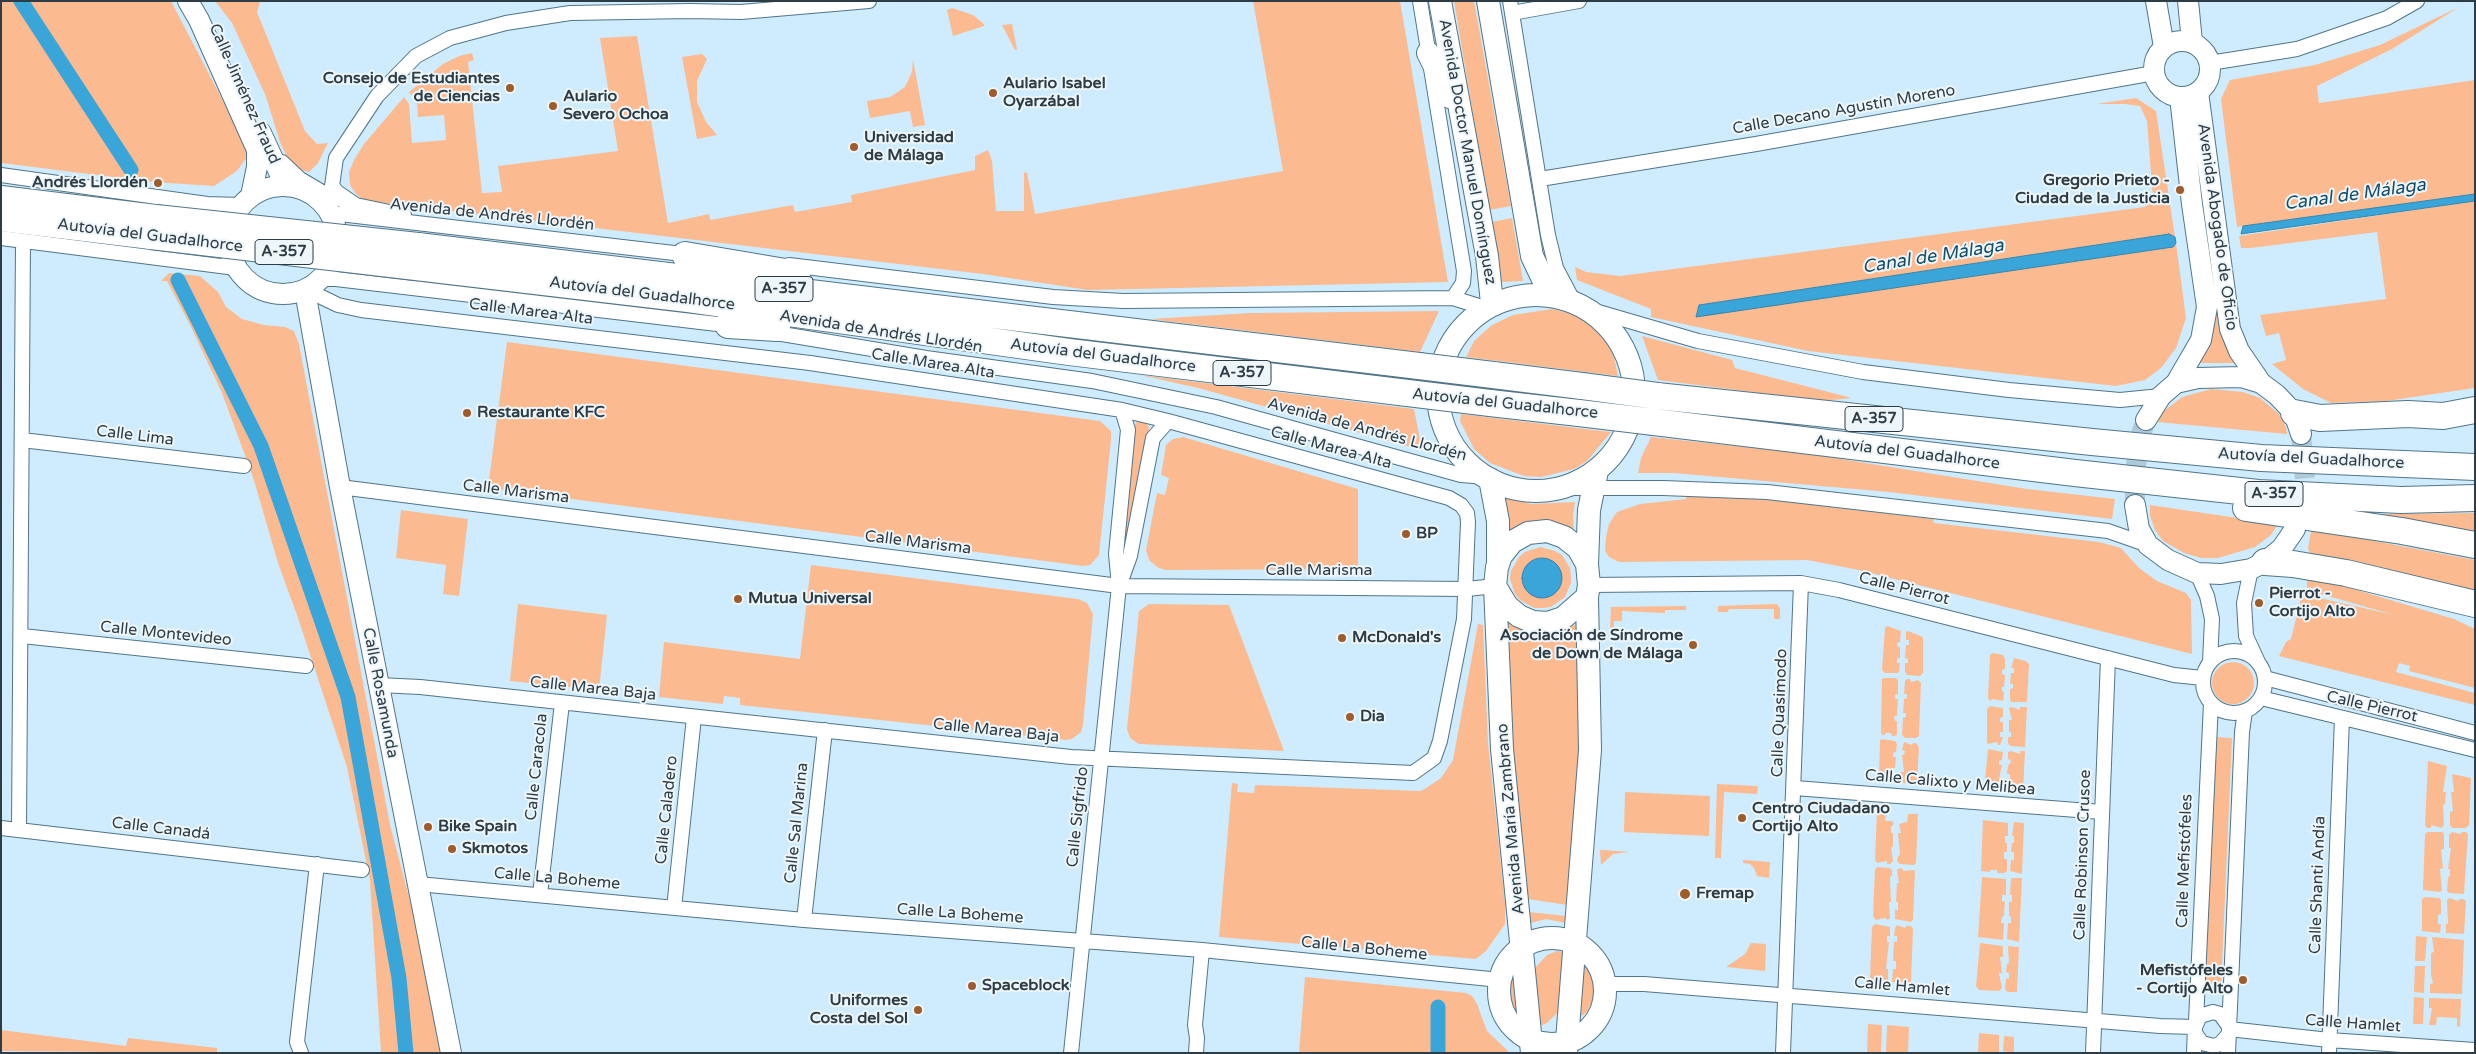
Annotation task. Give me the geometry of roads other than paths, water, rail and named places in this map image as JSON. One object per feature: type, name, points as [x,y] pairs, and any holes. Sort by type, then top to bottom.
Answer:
[{"type":"highway","name":"Autovía del Guadalhorce","points":[[1,199],[154,227]]},
{"type":"highway","name":"Autovía del Guadalhorce","points":[[1,218],[154,227],[1150,334],[1657,396],[2072,440],[2261,458],[2475,467]]},
{"type":"highway","points":[[685,254],[941,296],[1150,334]]},
{"type":"highway","name":"Autovía del Guadalhorce","points":[[417,256],[688,299],[1069,352],[2075,474],[2268,494],[2362,499],[2475,498]]},
{"type":"highway","points":[[728,325],[1002,350],[1069,352]]},
{"type":"highway","points":[[2408,414],[2475,398]]},
{"type":"highway","points":[[2297,423],[2320,418],[2408,414],[2443,416],[2475,410]]},
{"type":"highway","points":[[2436,466],[2475,456]]},
{"type":"highway","points":[[2075,474],[2116,489],[2402,531],[2475,545]]},
{"type":"highway","points":[[2258,566],[2292,564],[2346,573],[2475,604]]},
{"type":"highway","points":[[2392,584],[2475,617]]},
{"type":"main road","name":"Calle Jiménez Fraud","points":[[188,1],[199,20],[257,150],[257,167],[246,200]]},
{"type":"main road","name":"Calle Jiménez Fraud","points":[[200,1],[279,172],[290,186]]},
{"type":"main road","name":"Avenida Doctor Manuel Domínguez","points":[[1440,1],[1487,256],[1488,305]]},
{"type":"main road","points":[[1488,1],[1532,256],[1550,294]]},
{"type":"main road","points":[[2156,1],[2164,47]]},
{"type":"main road","points":[[2188,1],[2192,42]]},
{"type":"main road","points":[[2178,40],[2192,42],[2204,51],[2210,63],[2210,77],[2189,94],[2167,92],[2160,86],[2154,73],[2155,62],[2164,47],[2178,40]]},
{"type":"main road","points":[[1428,53],[1463,123]]},
{"type":"main road","name":"Avenida Abogado de Oficio","points":[[2189,94],[2230,329],[2239,351],[2261,383]]},
{"type":"main road","name":"Avenida Abogado de Oficio","points":[[2146,420],[2169,390],[2201,340],[2207,307],[2192,204],[2189,94]]},
{"type":"main road","points":[[290,186],[309,192],[331,214],[336,225],[337,252],[334,262],[311,287],[276,296],[253,286],[236,268],[229,250],[230,226],[246,200],[268,188],[290,186]]},
{"type":"main road","name":"Calle Rosamunda","points":[[311,287],[312,333],[340,487],[451,1053]]},
{"type":"main road","points":[[1565,1048],[1590,750],[1589,510],[1595,479],[1628,426],[1632,410],[1631,387],[1624,353],[1616,337],[1581,305],[1550,294],[1517,295],[1488,305],[1468,322],[1452,344],[1441,374],[1440,391],[1443,414],[1457,446],[1473,467],[1488,478],[1509,488],[1527,491],[1566,488],[1595,479]]},
{"type":"main road","name":"Calle Rosamunda","points":[[276,296],[297,310],[312,333]]},
{"type":"main road","points":[[2169,390],[2198,378],[2218,376],[2241,377],[2261,383],[2277,395],[2297,423]]},
{"type":"main road","name":"Avenida María Zambrano","points":[[1488,478],[1498,521],[1496,576],[1502,749],[1523,947],[1531,1046]]},
{"type":"main road","points":[[2135,505],[2139,529],[2148,545],[2168,560],[2197,573],[2221,574],[2258,566],[2282,548],[2295,529]]},
{"type":"main road","points":[[1547,531],[1564,537],[1578,548],[1588,582],[1563,618],[1548,623],[1533,622],[1519,616],[1507,606],[1496,576],[1501,556],[1512,542],[1528,533],[1547,531]]},
{"type":"main road","points":[[1547,938],[1573,942],[1589,952],[1600,967],[1606,984],[1605,1000],[1601,1015],[1592,1028],[1565,1048],[1547,1044],[1531,1046],[1508,1021],[1502,1008],[1499,994],[1500,980],[1505,967],[1523,947],[1547,938]]},
{"type":"street","points":[[356,205],[334,189],[332,173],[336,158],[377,96],[416,56],[450,38],[506,23],[570,13],[741,12],[869,1]]},
{"type":"street","name":"Avenida Doctor Manuel Domínguez","points":[[1420,1],[1464,271],[1462,283],[1453,298]]},
{"type":"street","points":[[1579,1],[1511,7],[1556,268],[1581,305],[1698,341],[1863,372],[2009,390],[2120,400],[2169,390]]},
{"type":"street","points":[[2210,63],[2297,49],[2387,18],[2417,1]]},
{"type":"street","name":"Calle Decano Agustín Moreno","points":[[1540,179],[1756,144],[2154,73]]},
{"type":"street","points":[[258,127],[291,173],[327,195],[356,205],[483,232]]},
{"type":"street","points":[[1,175],[199,203],[246,200]]},
{"type":"street","name":"Avenida de Andrés Llordén","points":[[331,214],[835,270],[1053,298],[1123,301],[1453,298],[1488,305]]},
{"type":"street","points":[[1,238],[236,268]]},
{"type":"street","points":[[19,830],[22,636],[23,241]]},
{"type":"street","name":"Avenida de Andrés Llordén","points":[[311,287],[336,279],[728,325],[926,358],[1092,380],[1216,407],[1461,475],[1488,478]]},
{"type":"street","name":"Calle Marea Alta","points":[[311,287],[338,304],[362,310],[810,363],[1122,410],[1168,421],[1449,498],[1461,505],[1467,513],[1467,589]]},
{"type":"street","name":"Calle Sigfrido","points":[[1071,1053],[1119,586],[1116,554],[1128,430],[1122,410]]},
{"type":"street","name":"Calle Sigfrido","points":[[1119,586],[1130,556],[1153,438],[1168,421]]},
{"type":"street","name":"Calle Lima","points":[[22,440],[244,466]]},
{"type":"street","points":[[1595,479],[1767,492],[2108,531],[2148,545]]},
{"type":"street","name":"Calle Marisma","points":[[340,487],[1119,586],[1467,589],[1496,576]]},
{"type":"street","points":[[2197,573],[2207,596],[2212,620],[2210,662],[2203,678],[2204,691],[2211,703],[2220,710],[2232,713],[2245,711],[2254,706],[2261,698],[2263,673],[2246,636],[2244,603],[2258,566]]},
{"type":"street","name":"Calle Pierrot","points":[[1588,582],[1801,583],[1839,590],[2174,675],[2203,678]]},
{"type":"street","name":"Calle Quasimodo","points":[[1783,1053],[1795,788],[1801,583]]},
{"type":"street","name":"Calle Marea Baja","points":[[379,685],[420,687],[1102,759],[1413,773],[1434,758],[1440,742],[1464,618],[1467,589]]},
{"type":"street","name":"Calle Montevideo","points":[[22,636],[306,666]]},
{"type":"street","points":[[2210,662],[2227,652],[2237,652],[2246,654],[2263,673]]},
{"type":"street","name":"Calle Robinson Crusoe","points":[[2093,1053],[2108,658]]},
{"type":"street","name":"Calle Pierrot","points":[[2263,673],[2475,733]]},
{"type":"street","name":"Calle Pierrot","points":[[2261,698],[2475,750]]},
{"type":"street","name":"Calle Caracola","points":[[540,895],[562,703]]},
{"type":"street","name":"Calle Mefistófeles","points":[[2194,1053],[2211,703]]},
{"type":"street","points":[[2228,1053],[2242,732],[2245,711]]},
{"type":"street","name":"Calle Caladero","points":[[674,908],[694,717]]},
{"type":"street","name":"Calle Shanti Andía","points":[[2329,1046],[2342,718]]},
{"type":"street","name":"Calle Sal Marina","points":[[804,920],[825,730]]},
{"type":"street","name":"Calle Calixto y Melibea","points":[[1795,788],[2102,812]]},
{"type":"street","name":"Calle Canadá","points":[[1,828],[362,870]]},
{"type":"street","points":[[301,1053],[297,1042],[317,864]]},
{"type":"street","name":"Calle La Boheme","points":[[418,884],[804,920],[1202,950],[1500,980]]},
{"type":"street","points":[[1196,1053],[1197,1038],[1195,1025],[1202,950]]},
{"type":"street","name":"Calle Hamlet","points":[[1606,984],[1644,984],[2195,1027]]},
{"type":"street","points":[[2206,1012],[2213,1012],[2220,1014],[2228,1030],[2220,1044],[2214,1046],[2202,1043],[2195,1027],[2206,1012]]},
{"type":"street","name":"Calle Hamlet","points":[[2228,1030],[2329,1046],[2475,1050]]},
{"type":"water","points":[[2475,194],[2475,201],[2241,234],[2243,226]]},
{"type":"water","points":[[2169,234],[2175,237],[2176,243],[2173,247],[1696,317],[1699,305]]},
{"type":"water","points":[[1546,558],[1553,561],[1559,567],[1562,578],[1561,586],[1553,595],[1546,598],[1538,598],[1531,595],[1523,586],[1522,574],[1525,567],[1534,559]]},
{"type":"waterway","points":[[21,1],[131,170]]},
{"type":"waterway","points":[[178,280],[261,446],[348,697],[399,978],[406,1053]]},
{"type":"waterway","name":"Canal de Málaga","points":[[1438,1007],[1438,1053]]},
{"type":"tunnel","points":[[2135,505],[2135,473],[2140,437],[2146,420]]},
{"type":"tunnel","points":[[2300,508],[2305,479],[2301,434]]},
{"type":"place","name":"Consejo de Estudiantes de Ciencias","points":[[510,88]]},
{"type":"place","name":"Aulario Isabel Oyarzábal","points":[[993,93]]},
{"type":"place","name":"Aulario Severo Ochoa","points":[[553,106]]},
{"type":"place","name":"Universidad de Málaga","points":[[854,147]]},
{"type":"place","name":"Andrés Llordén","points":[[158,183]]},
{"type":"place","name":"Gregorio Prieto - Ciudad de la Justicia","points":[[2180,190]]},
{"type":"place","name":"Restaurante KFC","points":[[467,413]]},
{"type":"place","name":"BP","points":[[1406,534]]},
{"type":"place","name":"Mutua Universal","points":[[738,599]]},
{"type":"place","name":"Pierrot - Cortijo Alto","points":[[2259,603]]},
{"type":"place","name":"McDonald's","points":[[1342,638]]},
{"type":"place","name":"Asociación de Síndrome de Down de Málaga","points":[[1693,645]]},
{"type":"place","name":"Dia","points":[[1350,717]]},
{"type":"place","name":"Centro Ciudadano Cortijo Alto","points":[[1742,818]]},
{"type":"place","name":"Bike Spain","points":[[428,827]]},
{"type":"place","name":"Skmotos","points":[[452,849]]},
{"type":"place","name":"Fremap","points":[[1685,894]]},
{"type":"place","name":"Mefistófeles - Cortijo Alto","points":[[2243,980]]},
{"type":"place","name":"Spaceblock","points":[[972,986]]},
{"type":"place","name":"Uniformes Costa del Sol","points":[[918,1010]]}]
